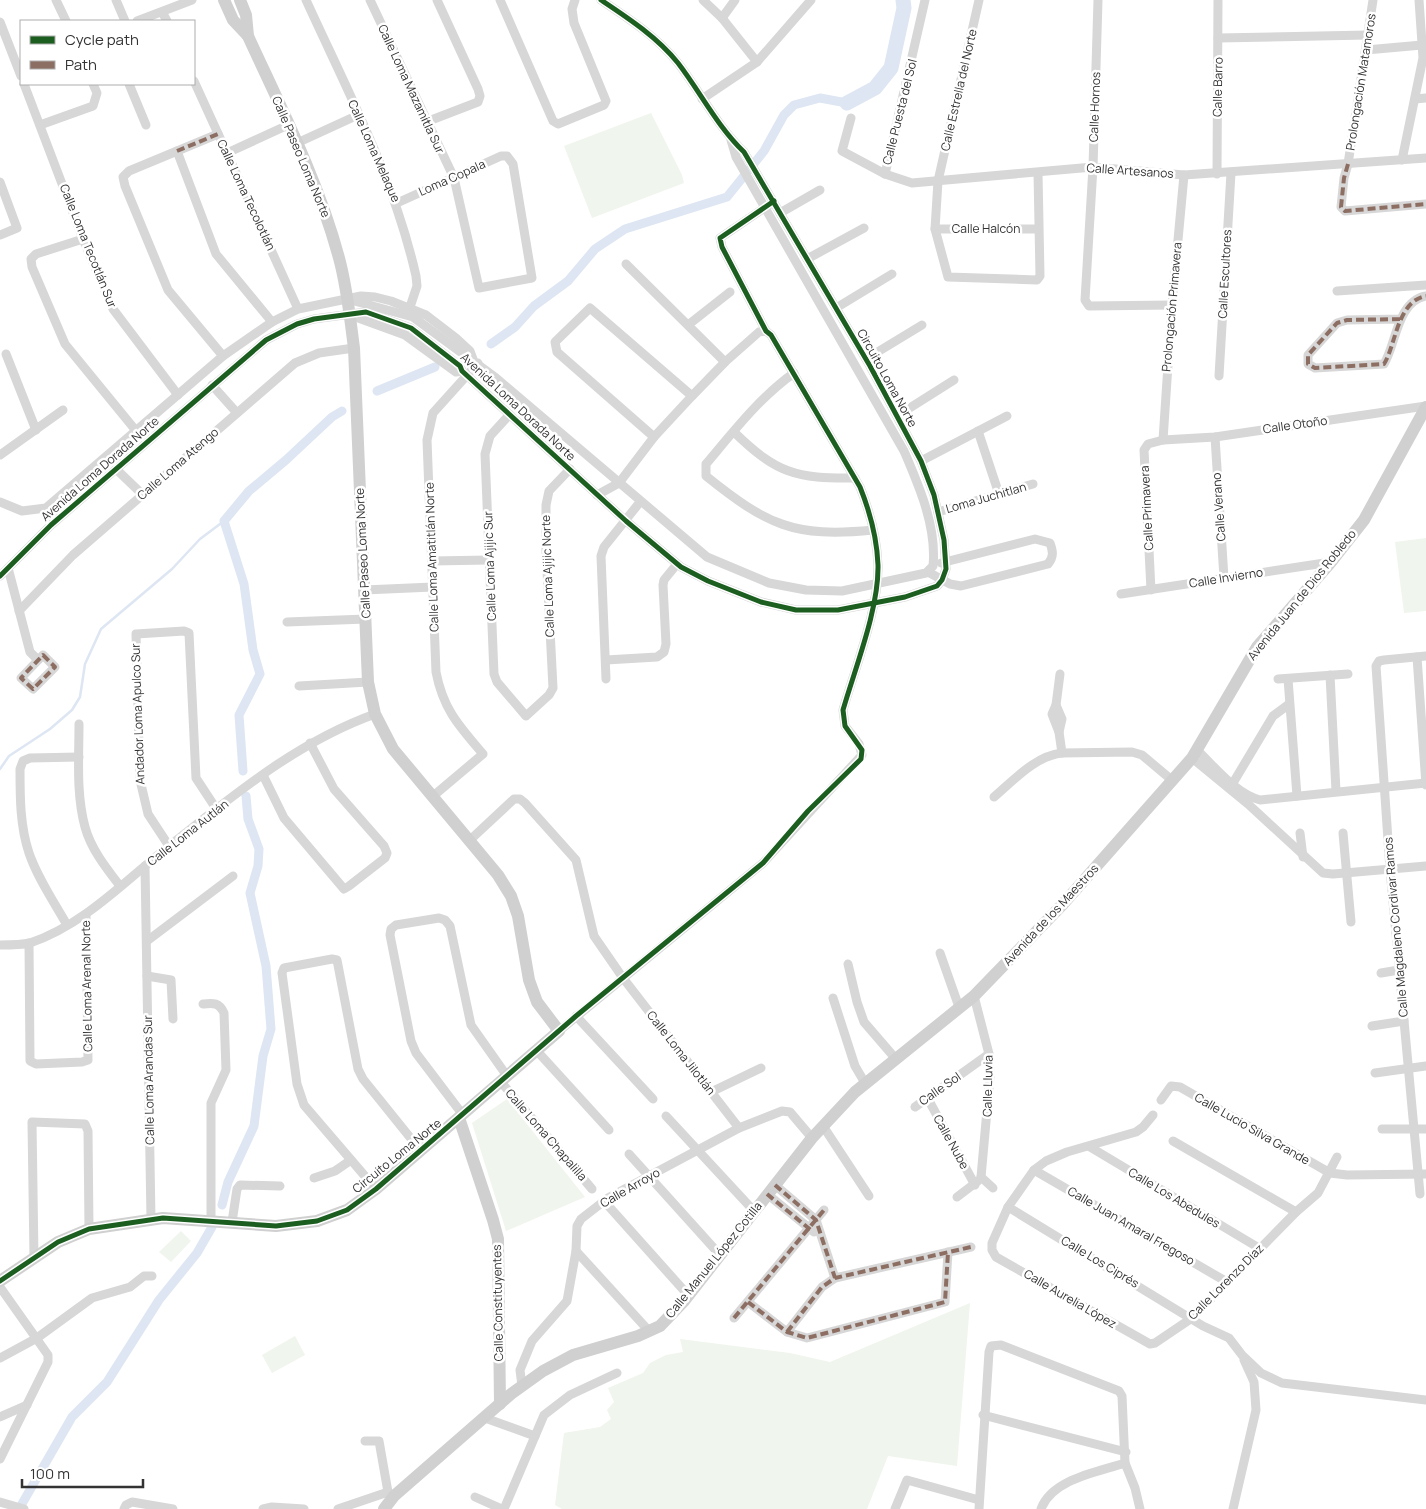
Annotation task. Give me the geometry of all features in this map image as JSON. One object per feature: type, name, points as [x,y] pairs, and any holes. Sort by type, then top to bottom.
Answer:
[{"type":"street","points":[[56,0],[66,20]]},
{"type":"street","points":[[116,0],[124,20]]},
{"type":"street","points":[[140,20],[192,0]]},
{"type":"street","name":"Calle Paseo Loma Norte","points":[[224,0],[233,20],[248,36]]},
{"type":"street","name":"Calle Paseo Loma Norte","points":[[240,0],[246,16],[248,36],[297,143],[327,220],[339,259],[347,298],[354,348],[368,682],[376,714],[393,749],[498,874],[511,896],[518,916],[528,980],[537,1002],[559,1031]]},
{"type":"street","name":"Calle Loma Melaque","points":[[306,0],[397,203],[416,276],[417,286],[410,307]]},
{"type":"street","name":"Calle Loma Mazamitla Sur","points":[[370,0],[454,178],[480,288]]},
{"type":"street","points":[[426,122],[478,102],[480,96],[478,88],[436,0]]},
{"type":"street","points":[[500,0],[553,121],[558,124],[604,105],[606,101],[574,22],[572,9],[575,0]]},
{"type":"street","name":"Circuito Loma Norte","points":[[601,0],[652,38],[677,62],[752,173],[904,451],[916,481],[932,537],[931,568]]},
{"type":"street","points":[[703,0],[722,18],[757,62]]},
{"type":"street","points":[[722,18],[735,0]]},
{"type":"street","points":[[702,99],[757,62],[811,0]]},
{"type":"street","name":"Calle Puesta del Sol","points":[[885,174],[925,0]]},
{"type":"street","name":"Calle Estrella del Norte","points":[[979,0],[938,180],[935,229],[948,277],[1033,281],[1040,276],[1038,230]]},
{"type":"street","name":"Calle Hornos","points":[[1098,0],[1093,167],[1086,304],[1089,306],[1172,306]]},
{"type":"street","name":"Calle Barro","points":[[1217,174],[1218,0]]},
{"type":"street","name":"Prolongación Matamoros","points":[[1374,0],[1341,206],[1345,212],[1426,204]]},
{"type":"street","points":[[1402,160],[1422,58],[1419,0]]},
{"type":"street","points":[[162,12],[166,20]]},
{"type":"street","points":[[0,22],[20,73]]},
{"type":"street","points":[[1218,38],[1368,35]]},
{"type":"street","points":[[1366,50],[1422,45]]},
{"type":"street","name":"Calle Loma Tecolotlán","points":[[195,83],[298,309]]},
{"type":"street","name":"Calle Loma Tecotlán Sur","points":[[24,85],[83,238],[113,309],[178,394]]},
{"type":"street","points":[[40,125],[94,106],[97,100],[93,85]]},
{"type":"street","points":[[129,85],[146,125]]},
{"type":"street","points":[[1414,98],[1426,98]]},
{"type":"street","points":[[297,143],[358,115]]},
{"type":"street","name":"Calle Artesanos","points":[[852,118],[842,151],[885,174],[912,183],[1093,167],[1184,175],[1426,158]]},
{"type":"street","points":[[227,153],[288,125]]},
{"type":"street","points":[[218,134],[129,171],[123,177],[124,186],[168,290],[223,356]]},
{"type":"street","points":[[177,151],[216,254],[272,322]]},
{"type":"street","name":"Loma Copala","points":[[397,203],[501,156],[507,156],[513,164],[532,278],[480,288]]},
{"type":"street","points":[[1038,173],[1038,230]]},
{"type":"street","name":"Calle Escultores","points":[[1219,376],[1231,173]]},
{"type":"street","name":"Prolongación Primavera","points":[[1163,440],[1172,306],[1184,175]]},
{"type":"street","points":[[0,182],[17,228],[0,235]]},
{"type":"street","points":[[780,213],[820,190]]},
{"type":"street","name":"Circuito Loma Norte","points":[[770,204],[780,213],[868,362],[922,461],[938,512],[946,562],[942,580]]},
{"type":"street","name":"Circuito Loma Norte","points":[[0,1281],[58,1242],[89,1229],[151,1219],[211,1220],[276,1226],[317,1220],[347,1210],[376,1189],[576,1016],[763,863],[808,811],[860,759],[862,750],[845,726],[843,710],[874,603],[878,566],[874,530],[868,509],[855,478],[772,335],[766,331],[722,247],[720,238],[770,204]]},
{"type":"street","points":[[807,259],[864,228]]},
{"type":"street","name":"Calle Halcón","points":[[935,229],[1038,230]]},
{"type":"street","points":[[83,238],[36,254],[31,259],[65,344],[137,432]]},
{"type":"street","points":[[626,264],[725,362]]},
{"type":"street","points":[[836,308],[892,274]]},
{"type":"street","points":[[1337,291],[1426,284]]},
{"type":"street","points":[[688,325],[730,292]]},
{"type":"street","points":[[1400,319],[1347,320],[1337,323],[1308,356],[1308,364],[1315,368],[1384,364],[1400,319],[1417,299],[1426,296]]},
{"type":"street","name":"Avenida Loma Dorada Norte","points":[[0,502],[22,511],[46,508],[137,432],[223,356],[272,322],[298,309],[347,298],[375,297],[410,307],[444,327],[470,351],[476,361],[707,557],[769,583],[806,590],[842,591],[876,584]]},
{"type":"street","name":"Avenida Loma Dorada Norte","points":[[347,298],[414,317],[465,357],[476,361]]},
{"type":"street","points":[[654,437],[557,352],[555,342],[590,308],[692,396]]},
{"type":"street","name":"Avenida Loma Dorada Norte","points":[[0,576],[51,525],[252,351],[284,330],[314,319],[366,312],[411,328],[460,366],[464,373],[570,468],[596,495],[677,564],[708,581],[761,602],[796,610],[838,610],[874,603]]},
{"type":"street","points":[[861,372],[868,362],[922,325]]},
{"type":"street","points":[[596,495],[619,483],[654,437],[692,396],[725,362],[759,332],[766,331]]},
{"type":"street","name":"Calle Loma Atengo","points":[[19,611],[55,573],[296,362],[319,353],[354,348]]},
{"type":"street","points":[[6,354],[36,430]]},
{"type":"street","name":"Calle Loma Amatitlán Norte","points":[[432,797],[483,754],[451,716],[440,691],[436,672],[427,440],[428,426],[433,413],[464,373],[476,361]]},
{"type":"street","points":[[794,373],[773,388],[706,464],[706,476],[743,506],[781,526],[818,533],[874,530]]},
{"type":"street","points":[[897,416],[954,380]]},
{"type":"street","points":[[212,385],[237,413]]},
{"type":"street","name":"Calle Otoño","points":[[1163,440],[1215,437],[1426,406]]},
{"type":"street","name":"Avenida Juan de Dios Robledo","points":[[1194,754],[1257,647],[1331,562],[1364,520],[1426,406]]},
{"type":"street","points":[[0,455],[63,410]]},
{"type":"street","name":"Calle Loma Ajijic Sur","points":[[510,414],[490,436],[485,454],[494,674],[497,682],[526,716]]},
{"type":"street","points":[[922,461],[1007,416]]},
{"type":"street","points":[[978,431],[999,494]]},
{"type":"street","points":[[734,432],[759,456],[795,474],[819,478],[855,478]]},
{"type":"street","name":"Calle Verano","points":[[1215,437],[1224,578]]},
{"type":"street","name":"Calle Primavera","points":[[1151,590],[1144,450],[1148,444],[1163,440]]},
{"type":"street","points":[[116,468],[143,495]]},
{"type":"street","name":"Calle Loma Ajijic Norte","points":[[526,716],[552,692],[546,505],[549,491],[570,468]]},
{"type":"street","name":"Loma Juchitlan","points":[[938,512],[1033,484]]},
{"type":"street","points":[[606,679],[601,556],[604,546],[640,502]]},
{"type":"street","points":[[876,584],[913,578],[931,568],[946,562],[1036,538],[1050,543],[1053,550],[1052,559],[1048,564],[962,586],[942,580],[931,568]]},
{"type":"street","points":[[432,562],[489,560]]},
{"type":"street","name":"Calle Invierno","points":[[1121,594],[1331,562]]},
{"type":"street","points":[[606,660],[657,657],[664,652],[666,644],[663,585],[664,580],[677,564]]},
{"type":"street","points":[[8,568],[30,652],[38,660]]},
{"type":"street","points":[[874,603],[931,589],[942,580]]},
{"type":"street","points":[[364,590],[433,588]]},
{"type":"street","points":[[287,622],[366,618]]},
{"type":"street","name":"Andador Loma Apulco Sur","points":[[169,846],[148,814],[141,789],[136,634],[184,631],[189,633],[196,778],[217,810]]},
{"type":"street","points":[[1194,754],[1250,801],[1336,791],[1426,784],[1421,656]]},
{"type":"street","name":"Calle Magdaleno Cordivar Ramos","points":[[1420,1194],[1422,1174],[1413,1129],[1390,870],[1376,666],[1379,661],[1421,656]]},
{"type":"street","points":[[1060,674],[1056,705],[1052,714],[1059,732],[1062,752]]},
{"type":"street","points":[[1278,679],[1348,674]]},
{"type":"street","points":[[1330,675],[1336,791]]},
{"type":"street","points":[[1288,679],[1288,705],[1297,796]]},
{"type":"street","points":[[299,686],[368,682]]},
{"type":"street","points":[[1233,783],[1273,716],[1288,705]]},
{"type":"street","name":"Calle Loma Autlán","points":[[0,945],[29,943],[86,914],[169,846],[262,775],[287,752],[351,723],[376,714]]},
{"type":"street","points":[[79,724],[81,804],[86,828],[95,851],[120,886]]},
{"type":"street","points":[[262,775],[284,818],[344,889],[385,858],[387,853],[384,846],[334,789],[310,743]]},
{"type":"street","points":[[994,798],[1028,768],[1053,754],[1062,752],[1137,753],[1173,781]]},
{"type":"street","points":[[1194,754],[1233,783],[1303,857],[1323,873],[1347,873],[1426,866]]},
{"type":"street","name":"Avenida de los Maestros","points":[[895,1058],[974,996],[1062,904],[1173,781],[1194,754]]},
{"type":"street","points":[[67,925],[41,880],[29,854],[22,825],[20,769],[22,761],[30,758],[79,757]]},
{"type":"street","name":"Calle Loma Jilotlán","points":[[470,840],[514,799],[520,799],[576,860],[594,936],[622,978],[739,1128]]},
{"type":"street","points":[[1300,833],[1303,857]]},
{"type":"street","points":[[1343,834],[1351,922]]},
{"type":"street","name":"Calle Loma Arandas Sur","points":[[145,866],[151,1219]]},
{"type":"street","points":[[147,941],[232,876]]},
{"type":"street","name":"Calle Loma Arenal Norte","points":[[29,943],[30,1061],[36,1064],[82,1062],[88,1060],[86,914]]},
{"type":"street","name":"Calle Loma Chapalilla","points":[[461,1117],[416,1053],[411,1041],[390,935],[391,929],[396,925],[439,918],[445,920],[450,926],[472,1025],[504,1079],[592,1189]]},
{"type":"street","points":[[940,953],[959,1007]]},
{"type":"street","points":[[376,1189],[310,1112],[301,1096],[284,982],[284,968],[332,959],[337,960],[358,1069],[362,1080],[421,1151]]},
{"type":"street","points":[[848,964],[864,1022],[895,1058]]},
{"type":"street","points":[[1381,973],[1399,970]]},
{"type":"street","points":[[147,976],[171,980],[173,1019]]},
{"type":"street","name":"Calle Lluvia","points":[[974,996],[989,1054],[990,1077],[981,1177]]},
{"type":"street","points":[[833,998],[855,1066],[865,1083]]},
{"type":"street","points":[[203,1004],[214,1003],[221,1006],[224,1013],[225,1075],[212,1097],[211,1103],[211,1220]]},
{"type":"street","points":[[576,1016],[653,1099]]},
{"type":"street","points":[[1372,1026],[1404,1021]]},
{"type":"street","points":[[537,1051],[609,1130]]},
{"type":"street","name":"Calle Sol","points":[[915,1107],[989,1054]]},
{"type":"street","name":"Calle Manuel López Cotilla","points":[[384,1509],[391,1494],[522,1386],[543,1371],[573,1355],[660,1326],[688,1295],[812,1138],[865,1083],[895,1058]]},
{"type":"street","points":[[1375,1073],[1426,1066]]},
{"type":"street","points":[[711,1092],[761,1068]]},
{"type":"street","name":"Calle Lucio Silva Grande","points":[[1161,1100],[1171,1086],[1175,1086],[1330,1173]]},
{"type":"street","name":"Calle Nube","points":[[928,1098],[975,1185]]},
{"type":"street","name":"Calle Arroyo","points":[[522,1386],[520,1370],[532,1341],[567,1301],[576,1251],[577,1226],[580,1219],[604,1201],[739,1128],[786,1110],[812,1138]]},
{"type":"street","points":[[1008,1207],[1034,1170],[1053,1158],[1136,1132],[1153,1115]]},
{"type":"street","points":[[666,1116],[754,1211]]},
{"type":"street","name":"Calle Constituyentes","points":[[461,1117],[494,1220],[498,1239],[500,1404]]},
{"type":"street","points":[[34,1258],[32,1122],[85,1124],[88,1131],[89,1229]]},
{"type":"street","points":[[823,1126],[869,1196]]},
{"type":"street","points":[[1382,1128],[1426,1129]]},
{"type":"street","points":[[1173,1141],[1296,1212]]},
{"type":"street","name":"Calle Los Abedules","points":[[1090,1147],[1259,1248]]},
{"type":"street","points":[[629,1154],[720,1255]]},
{"type":"street","name":"Calle Lorenzo Díaz","points":[[1150,1344],[1155,1343],[1192,1318],[1259,1248],[1318,1193],[1337,1157]]},
{"type":"street","points":[[314,1178],[335,1171],[351,1160]]},
{"type":"street","name":"Calle Juan Amaral Fregoso","points":[[1034,1170],[1227,1282]]},
{"type":"street","points":[[1330,1173],[1346,1175],[1422,1174]]},
{"type":"street","points":[[957,1197],[975,1185],[981,1177],[993,1188]]},
{"type":"street","points":[[232,1222],[237,1189],[240,1185],[280,1186]]},
{"type":"street","points":[[771,1189],[816,1220],[834,1278]]},
{"type":"street","points":[[771,1189],[822,1239]]},
{"type":"street","points":[[604,1201],[688,1295]]},
{"type":"street","name":"Calle Aurelia López","points":[[1008,1207],[992,1243],[992,1250],[996,1256],[1150,1344]]},
{"type":"street","name":"Calle Los Ciprés","points":[[1008,1207],[1203,1326],[1229,1338],[1242,1355]]},
{"type":"street","points":[[734,1318],[824,1210]]},
{"type":"street","points":[[787,1332],[822,1287],[834,1278],[971,1247]]},
{"type":"street","points":[[576,1251],[649,1331]]},
{"type":"street","points":[[748,1302],[787,1332],[813,1338],[943,1303],[945,1301],[948,1252]]},
{"type":"street","points":[[0,1358],[37,1338],[92,1298],[130,1287],[144,1276],[152,1276]]},
{"type":"street","points":[[0,1287],[48,1355],[48,1367],[27,1404],[0,1459]]},
{"type":"street","points":[[895,1509],[907,1480],[979,1504],[983,1415],[989,1352],[991,1346],[1001,1345],[1120,1391],[1122,1396],[1126,1452],[1125,1463],[1135,1488],[1140,1509]]},
{"type":"street","points":[[1242,1355],[1261,1373],[1282,1382],[1426,1400]]},
{"type":"street","points":[[1233,1509],[1256,1410],[1254,1382],[1242,1355]]},
{"type":"street","points":[[475,1497],[503,1509],[544,1415],[556,1404],[616,1373]]},
{"type":"street","points":[[0,1417],[27,1404]]},
{"type":"street","points":[[983,1415],[1126,1452]]},
{"type":"street","points":[[485,1418],[535,1436]]},
{"type":"street","points":[[338,1509],[391,1494],[379,1441],[365,1441]]},
{"type":"street","points":[[1041,1509],[1055,1491],[1072,1481],[1125,1463]]},
{"type":"street","points":[[3,1502],[24,1509]]},
{"type":"street","points":[[126,1506],[173,1509]]},
{"type":"street","points":[[263,1509],[272,1507],[304,1509]]},
{"type":"shaded area","points":[[651,113],[682,175],[684,183],[592,218],[564,146]]},
{"type":"shaded area","points":[[1426,538],[1426,611],[1404,613],[1395,542]]},
{"type":"shaded area","points":[[507,1099],[585,1197],[506,1231],[472,1123]]},
{"type":"shaded area","points":[[181,1231],[191,1241],[171,1262],[159,1252]]},
{"type":"shaded area","points":[[970,1303],[957,1466],[888,1456],[867,1509],[562,1509],[555,1505],[564,1433],[600,1427],[611,1419],[607,1410],[614,1402],[608,1388],[643,1373],[650,1363],[666,1355],[683,1352],[680,1339],[790,1353],[830,1362]]},
{"type":"shaded area","points":[[295,1336],[305,1355],[272,1373],[262,1355]]},
{"type":"waterway","points":[[847,103],[875,88],[891,68],[904,8],[903,0]]},
{"type":"waterway","points":[[491,344],[515,327],[534,306],[568,281],[595,249],[625,229],[727,197],[764,151],[784,115],[794,105],[820,98],[847,103]]},
{"type":"waterway","points":[[377,391],[435,367]]},
{"type":"waterway","points":[[243,771],[239,715],[260,674],[253,650],[244,584],[224,521],[249,491],[332,417],[342,411]]},
{"type":"waterway","points":[[0,769],[9,756],[50,729],[72,710],[80,697],[85,664],[101,629],[172,569],[200,539],[224,521]]},
{"type":"waterway","points":[[222,1205],[228,1182],[254,1126],[263,1056],[271,1029],[266,966],[250,893],[258,866],[259,849],[248,819],[246,796]]},
{"type":"waterway","points":[[19,1509],[72,1417],[107,1382],[159,1300],[197,1253],[212,1227]]},
{"type":"marked path","points":[[177,151],[218,134]]},
{"type":"marked path","points":[[1348,164],[1344,178],[1341,207],[1345,211],[1426,204]]},
{"type":"marked path","points":[[1400,319],[1347,320],[1337,323],[1308,355],[1308,364],[1315,368],[1384,364],[1403,315],[1416,300],[1426,296]]},
{"type":"marked path","points":[[43,655],[55,667],[33,689],[21,678],[43,655]]},
{"type":"marked path","points":[[775,1185],[816,1220],[835,1278]]},
{"type":"marked path","points":[[767,1194],[812,1231]]},
{"type":"marked path","points":[[734,1318],[824,1210]]},
{"type":"marked path","points":[[787,1332],[822,1287],[835,1278],[971,1247]]},
{"type":"marked path","points":[[748,1302],[787,1332],[807,1338],[945,1302],[948,1252]]},
{"type":"cycle path","points":[[0,576],[51,525],[266,340],[297,324],[314,319],[366,312],[411,328],[460,366],[462,371],[626,521],[681,567],[708,581],[761,602],[796,610],[838,610],[905,597],[937,586],[942,580],[946,569],[944,540],[934,495],[921,461],[870,366],[744,152],[709,109],[670,54],[642,29],[601,0]]},
{"type":"cycle path","points":[[0,1281],[58,1242],[89,1229],[163,1218],[276,1226],[317,1221],[347,1210],[376,1189],[576,1016],[763,863],[808,811],[861,759],[862,750],[845,726],[843,710],[875,600],[878,565],[875,535],[870,516],[860,487],[771,335],[766,331],[722,247],[720,238],[774,201]]}]
